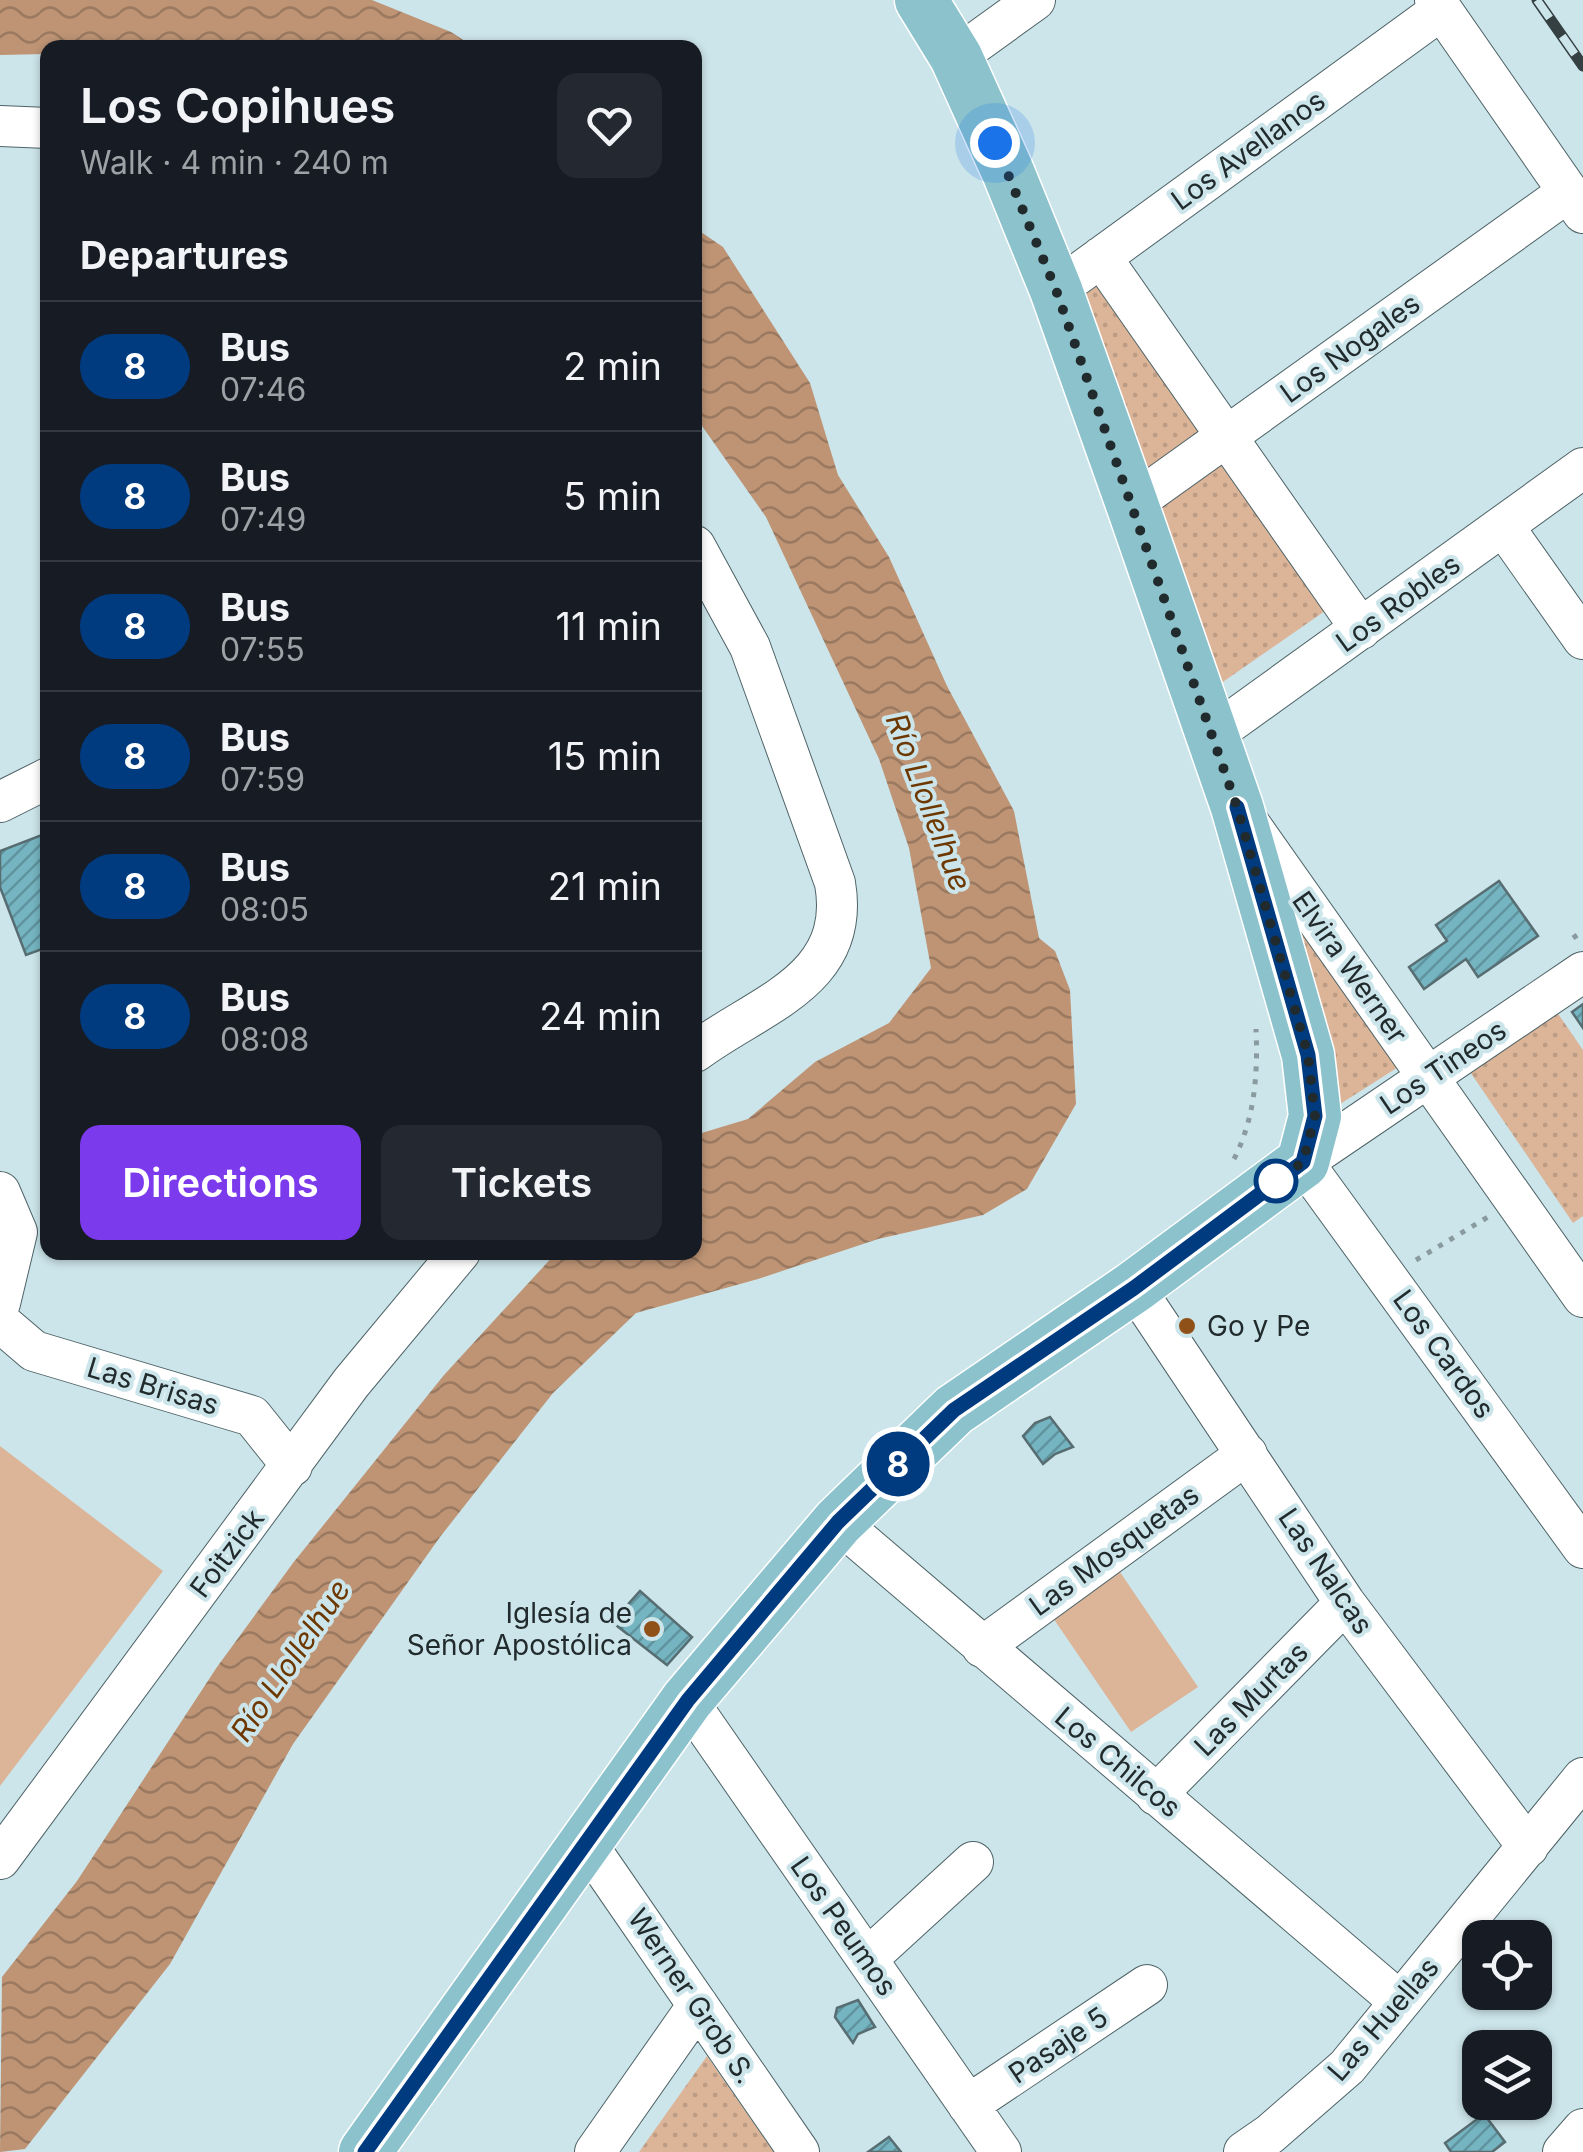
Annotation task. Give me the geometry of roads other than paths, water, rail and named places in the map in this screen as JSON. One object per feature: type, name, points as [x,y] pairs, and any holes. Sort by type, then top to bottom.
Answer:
[{"type":"main road","name":"Elvira Werner","points":[[921,0],[956,57],[1056,290],[1237,807]]},
{"type":"main road","points":[[365,2152],[584,1840],[688,1700],[838,1522],[954,1410],[1134,1288],[1303,1162],[1315,1116],[1308,1055],[1237,807]]},
{"type":"street","points":[[956,57],[1035,0]]},
{"type":"street","points":[[1438,5],[1575,202]]},
{"type":"street","name":"Los Avellanos","points":[[1056,290],[1438,5]]},
{"type":"street","points":[[0,126],[40,128]]},
{"type":"street","name":"Los Nogales","points":[[1132,504],[1226,436],[1575,202]]},
{"type":"street","points":[[1101,257],[1362,629]]},
{"type":"street","name":"Los Robles","points":[[1211,736],[1583,468]]},
{"type":"street","points":[[1504,527],[1583,639]]},
{"type":"street","points":[[702,559],[750,648],[839,902],[833,940],[813,972],[702,1036]]},
{"type":"street","points":[[0,802],[40,782]]},
{"type":"street","name":"Elvira Werner","points":[[1237,807],[1516,1201],[1577,1274]]},
{"type":"street","name":"Los Tineos","points":[[1303,1162],[1583,972]]},
{"type":"street","name":"Los Cardos","points":[[1303,1162],[1583,1548]]},
{"type":"street","points":[[0,1192],[17,1232],[0,1303]]},
{"type":"street","name":"Foitzick","points":[[0,1859],[351,1383],[453,1260]]},
{"type":"street","name":"Las Nalcas","points":[[1134,1288],[1345,1603],[1528,1846]]},
{"type":"street","name":"Las Brisas","points":[[0,1322],[34,1350],[252,1416],[292,1466]]},
{"type":"street","name":"Las Mosquetas","points":[[982,1647],[1247,1454]]},
{"type":"street","name":"Los Chilcos","points":[[838,1522],[1400,2001]]},
{"type":"street","name":"Las Murtas","points":[[1156,1795],[1345,1603]]},
{"type":"street","name":"Los Peumos","points":[[688,1700],[1001,2152]]},
{"type":"street","name":"Las Huellas","points":[[1244,2152],[1347,2067],[1583,1778]]},
{"type":"street","name":"Werner Grob S.","points":[[584,1840],[799,2152]]},
{"type":"street","points":[[867,1958],[974,1862]]},
{"type":"street","name":"Pasaje 5","points":[[968,2105],[1147,1985]]},
{"type":"street","points":[[595,2152],[698,2004]]},
{"type":"water","points":[[0,0],[372,0],[463,40],[40,40],[40,54],[0,55]]},
{"type":"water","name":"Río Llollelhue","points":[[702,233],[723,247],[810,383],[838,475],[889,557],[947,686],[1014,811],[1039,938],[1055,951],[1070,990],[1076,1104],[1027,1189],[983,1215],[878,1239],[758,1279],[636,1313],[553,1393],[440,1537],[293,1744],[170,1964],[25,2149],[0,2152],[2,1977],[77,1881],[217,1667],[293,1563],[444,1375],[550,1260],[702,1260],[702,1133],[748,1119],[815,1062],[889,1023],[931,968],[909,848],[879,759],[766,517],[702,426]]},
{"type":"railway","points":[[1537,0],[1583,66]]},
{"type":"place","name":"Go y Pe","points":[[1187,1326]]},
{"type":"place","name":"Iglesía de Señor Apostólica","points":[[652,1629]]}]
